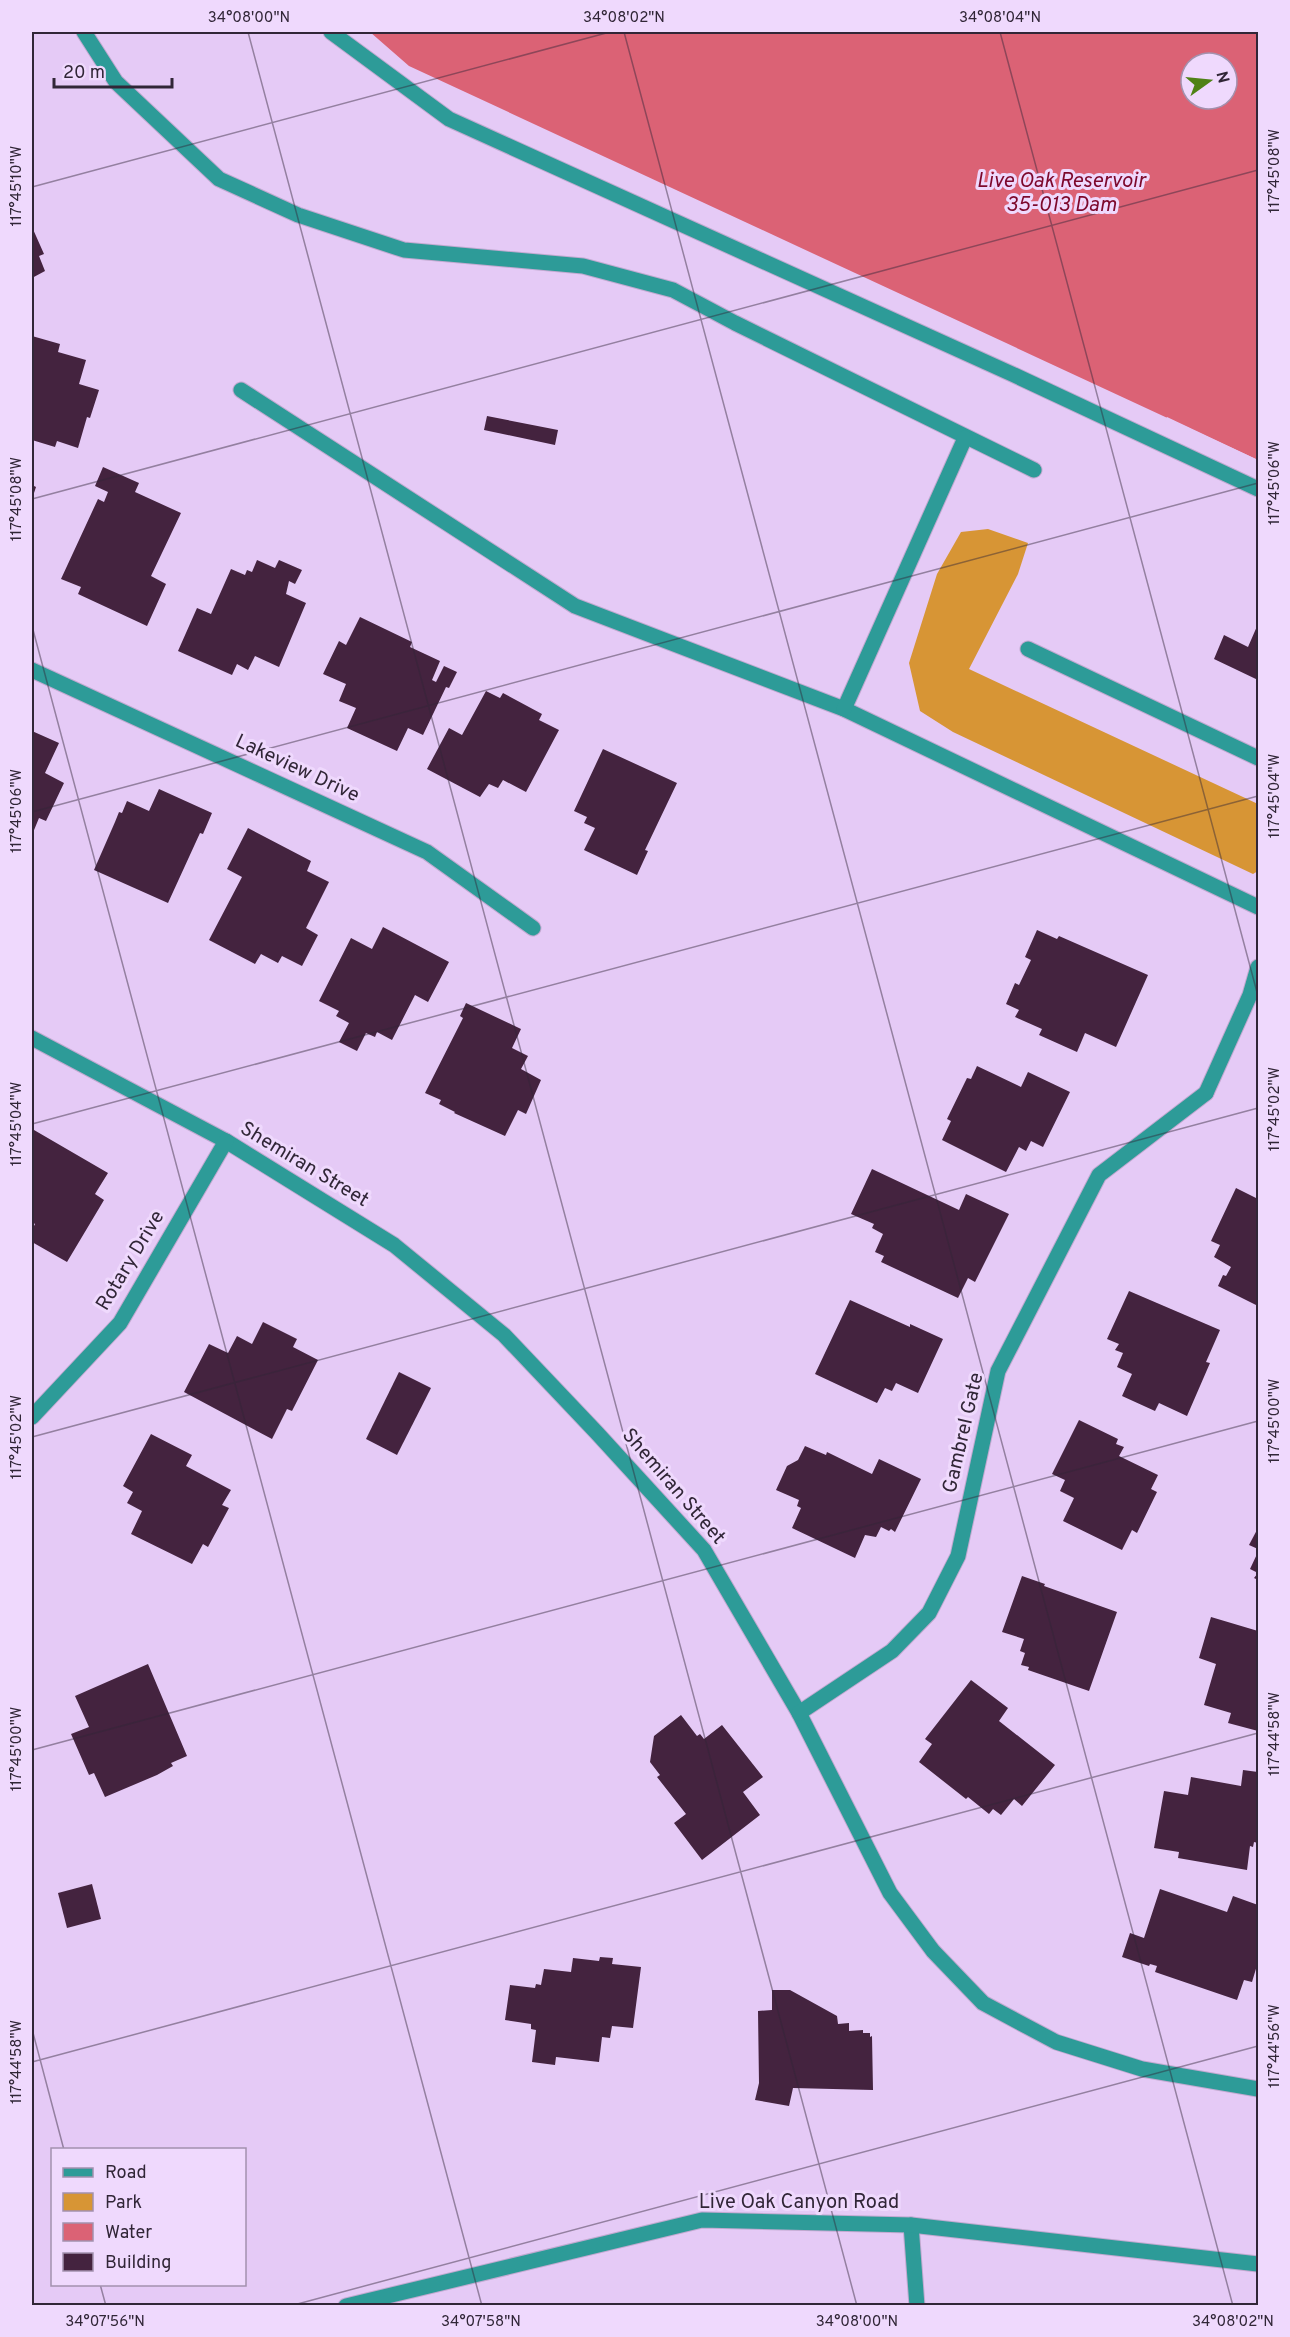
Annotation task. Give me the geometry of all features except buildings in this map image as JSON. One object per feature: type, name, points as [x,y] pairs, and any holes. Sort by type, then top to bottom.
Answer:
[{"type":"street","points":[[84,32],[116,82],[219,179],[298,215],[404,250],[583,266],[673,290],[965,438],[1034,470]]},
{"type":"street","points":[[331,32],[449,119],[1001,369],[1258,489]]},
{"type":"street","points":[[241,390],[575,606],[844,709],[1258,907]]},
{"type":"street","points":[[844,709],[965,438]]},
{"type":"street","points":[[1028,649],[1258,758]]},
{"type":"street","name":"Lakeview Drive","points":[[32,670],[427,852],[533,928]]},
{"type":"street","name":"Gambrel Gate","points":[[799,1713],[892,1651],[929,1613],[958,1557],[999,1371],[1099,1175],[1206,1093],[1250,995],[1258,967]]},
{"type":"street","name":"Shemiran Street","points":[[32,1038],[226,1142],[394,1245],[504,1335],[704,1550],[799,1713],[890,1893],[933,1951],[983,2003],[1056,2042],[1142,2069],[1258,2089]]},
{"type":"street","name":"Rotary Drive","points":[[32,1417],[120,1323],[226,1142]]},
{"type":"street","name":"Live Oak Canyon Road","points":[[346,2306],[702,2220],[911,2225],[1258,2264]]},
{"type":"street","points":[[911,2225],[917,2306]]},
{"type":"green space","points":[[988,529],[1028,543],[1018,574],[969,669],[1258,804],[1258,871],[1253,874],[953,732],[920,711],[909,663],[937,574],[961,532]]},
{"type":"water","name":"Live Oak Reservoir 35-013 Dam","points":[[370,32],[1258,32],[1258,460],[409,66]]},
{"type":"pier","points":[[1167,417],[1258,460],[1258,463],[1165,420]]}]
